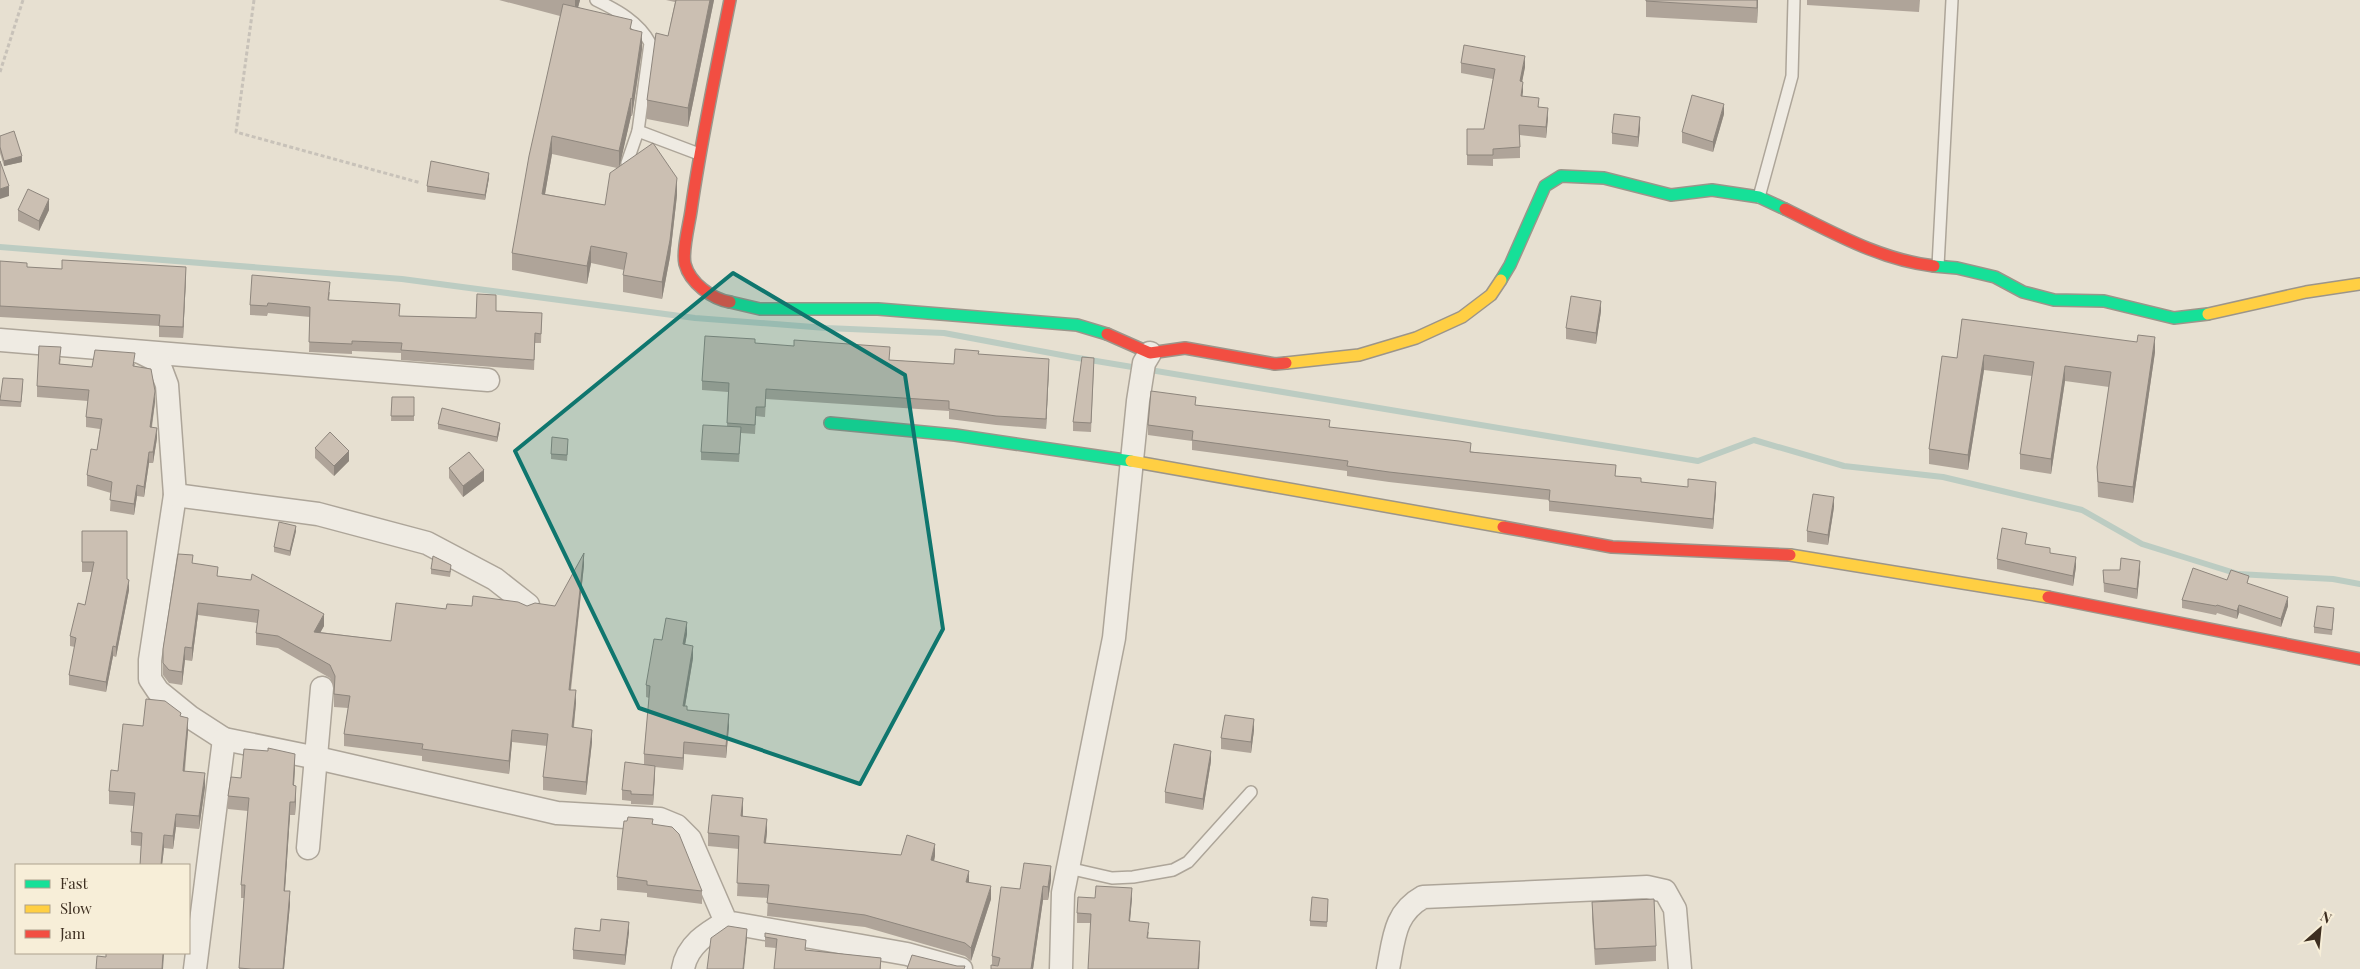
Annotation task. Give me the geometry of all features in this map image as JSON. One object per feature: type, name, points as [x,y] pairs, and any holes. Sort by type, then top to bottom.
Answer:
[{"type":"street","points":[[730,0],[699,154],[686,242],[685,264],[697,284],[718,300],[760,309],[878,309],[1077,325],[1116,336],[1147,358]]},
{"type":"street","points":[[1147,358],[1185,348],[1275,364],[1359,355],[1416,338],[1462,317],[1491,295],[1510,265],[1545,186],[1561,176],[1572,175],[1604,178],[1671,195],[1712,190],[1759,197],[1872,251],[1916,264],[1957,268],[1995,277],[2023,292],[2054,300],[2104,300],[2174,318],[2197,317],[2306,292],[2360,284]]},
{"type":"street","points":[[0,340],[488,380]]},
{"type":"street","points":[[140,352],[158,361],[167,384],[175,495],[150,660],[150,678],[158,691],[190,717],[224,739],[317,758],[557,813],[660,819],[677,826],[690,839],[726,922]]},
{"type":"street","points":[[1061,969],[1063,893],[1114,638],[1138,401],[1147,358]]},
{"type":"street","points":[[830,423],[955,436],[1133,461],[1612,547],[1784,554],[2032,594],[2360,659]]},
{"type":"street","points":[[175,495],[318,514],[409,537],[428,543],[495,579],[528,604]]},
{"type":"street","points":[[308,848],[322,688]]},
{"type":"street","points":[[195,969],[224,739]]},
{"type":"street","points":[[1388,969],[1399,918],[1411,904],[1423,897],[1647,887],[1665,891],[1675,909],[1680,969]]},
{"type":"street","points":[[683,969],[687,956],[695,944],[704,935],[726,922],[907,954],[961,969]]},
{"type":"lane","points":[[596,0],[620,12],[645,33],[650,43],[638,131],[627,163]]},
{"type":"lane","points":[[1759,197],[1792,76],[1794,0]]},
{"type":"lane","points":[[1938,266],[1952,0]]},
{"type":"lane","points":[[638,131],[699,154]]},
{"type":"lane","points":[[1068,868],[1112,878],[1134,877],[1174,870],[1188,862],[1251,792]]},
{"type":"path","points":[[0,72],[23,0]]},
{"type":"path","points":[[254,0],[236,132],[421,183]]},
{"type":"highlighted area","points":[[733,273],[905,375],[943,629],[860,784],[639,708],[515,451]]},
{"type":"building","points":[[676,0],[710,0],[688,108],[647,100],[656,33],[668,36]]},
{"type":"building","points":[[1757,0],[1757,8],[1646,1]]},
{"type":"building","points":[[563,4],[632,20],[630,29],[642,32],[632,99],[619,151],[552,136],[542,194],[605,205],[610,173],[653,143],[677,178],[670,240],[662,282],[623,275],[627,253],[591,246],[587,266],[512,253],[529,156]]},
{"type":"building","points":[[1464,45],[1525,56],[1520,81],[1523,82],[1521,96],[1539,98],[1538,107],[1548,108],[1546,127],[1519,125],[1520,147],[1493,149],[1493,155],[1467,155],[1467,129],[1484,129],[1495,69],[1461,63]]},
{"type":"building","points":[[1692,95],[1724,104],[1713,142],[1682,132]]},
{"type":"building","points":[[1614,114],[1640,117],[1638,137],[1612,133]]},
{"type":"building","points":[[14,131],[22,156],[4,161],[0,147],[0,136]]},
{"type":"building","points":[[0,161],[9,186],[0,189]]},
{"type":"building","points":[[431,161],[489,173],[485,195],[427,186]]},
{"type":"building","points":[[28,189],[49,199],[39,221],[18,210]]},
{"type":"building","points":[[62,260],[186,267],[183,327],[159,326],[160,315],[0,306],[0,261],[27,263],[27,267],[62,269]]},
{"type":"building","points":[[252,275],[330,282],[328,300],[400,304],[399,316],[476,318],[477,294],[496,295],[496,311],[542,313],[541,334],[535,333],[534,360],[401,350],[402,343],[352,341],[352,344],[309,342],[310,307],[268,303],[267,306],[250,305]]},
{"type":"building","points":[[1571,296],[1601,301],[1596,333],[1566,328]]},
{"type":"building","points":[[1962,319],[2137,342],[2138,335],[2155,337],[2133,487],[2098,482],[2097,467],[2111,372],[2065,366],[2051,459],[2020,454],[2034,362],[1984,355],[1968,455],[1929,449],[1942,356],[1957,358]]},
{"type":"building","points":[[705,336],[755,339],[755,343],[794,346],[794,340],[890,347],[889,360],[954,364],[955,349],[979,351],[978,354],[1049,359],[1046,419],[996,416],[949,409],[949,401],[766,389],[765,407],[756,407],[755,425],[727,423],[729,383],[702,381]]},
{"type":"building","points":[[39,346],[61,347],[59,364],[92,367],[95,350],[135,353],[133,366],[151,369],[155,391],[150,427],[157,428],[153,452],[149,452],[144,487],[137,485],[134,504],[110,500],[112,482],[87,475],[91,449],[97,450],[102,419],[86,417],[89,390],[37,386]]},
{"type":"building","points":[[1082,357],[1094,358],[1091,423],[1073,422]]},
{"type":"building","points":[[3,378],[23,379],[21,402],[0,400]]},
{"type":"building","points":[[1151,391],[1196,397],[1195,405],[1330,420],[1329,427],[1471,443],[1470,452],[1616,465],[1615,476],[1641,478],[1641,482],[1688,487],[1688,479],[1716,482],[1713,519],[1549,501],[1550,490],[1389,472],[1347,466],[1348,461],[1192,440],[1193,431],[1148,425]]},
{"type":"building","points":[[392,397],[414,397],[414,416],[391,416]]},
{"type":"building","points":[[442,408],[500,423],[497,437],[438,424]]},
{"type":"building","points":[[703,425],[741,427],[739,454],[701,452]]},
{"type":"building","points":[[330,432],[349,451],[334,466],[315,448]]},
{"type":"building","points":[[552,437],[568,439],[567,455],[551,454]]},
{"type":"building","points":[[469,452],[484,470],[463,486],[449,468]]},
{"type":"building","points":[[1813,494],[1834,497],[1828,535],[1807,531]]},
{"type":"building","points":[[279,522],[296,526],[290,551],[274,547]]},
{"type":"building","points":[[2002,528],[2027,533],[2025,544],[2050,548],[2050,553],[2076,557],[2073,576],[1997,559]]},
{"type":"building","points":[[82,531],[127,531],[127,579],[129,580],[116,647],[113,646],[106,682],[69,675],[76,638],[70,636],[78,603],[85,605],[94,562],[82,562]]},
{"type":"building","points":[[584,553],[569,690],[576,690],[572,727],[592,730],[586,782],[543,777],[548,734],[512,730],[509,761],[422,749],[423,744],[344,734],[350,696],[334,694],[335,676],[330,665],[278,636],[256,633],[259,610],[198,603],[192,648],[185,647],[182,672],[169,670],[163,663],[163,649],[178,554],[193,555],[192,563],[218,567],[217,576],[251,580],[252,574],[324,614],[314,632],[391,641],[396,603],[446,609],[447,604],[472,606],[473,596],[518,602],[527,606],[535,603],[555,606]]},
{"type":"building","points":[[433,556],[451,565],[450,572],[431,569]]},
{"type":"building","points":[[2121,558],[2140,561],[2137,589],[2104,583],[2103,570],[2120,570]]},
{"type":"building","points":[[2193,568],[2227,580],[2231,570],[2249,576],[2247,583],[2288,597],[2281,619],[2239,605],[2237,611],[2217,605],[2182,600]]},
{"type":"building","points":[[2317,606],[2334,608],[2332,630],[2314,627]]},
{"type":"building","points":[[666,618],[687,622],[683,644],[693,646],[683,706],[687,706],[687,710],[729,714],[726,746],[684,742],[683,758],[644,754],[650,686],[646,685],[654,639],[662,640]]},
{"type":"building","points":[[146,699],[165,701],[181,713],[180,716],[188,718],[183,771],[205,773],[199,816],[176,814],[173,836],[164,835],[161,864],[140,864],[142,833],[131,832],[135,793],[109,791],[111,770],[118,771],[123,724],[143,726]]},
{"type":"building","points":[[1225,715],[1254,719],[1251,742],[1221,738]]},
{"type":"building","points":[[1174,744],[1211,751],[1203,799],[1165,792]]},
{"type":"building","points":[[268,748],[295,754],[293,785],[296,786],[295,802],[290,802],[284,891],[290,891],[283,969],[239,968],[245,885],[241,885],[249,798],[228,796],[231,777],[241,778],[244,749],[268,751]]},
{"type":"building","points":[[625,762],[655,766],[653,795],[631,794],[631,791],[622,790]]},
{"type":"building","points":[[712,795],[743,798],[741,816],[767,819],[764,843],[901,855],[907,835],[935,844],[931,860],[969,871],[966,882],[991,886],[971,948],[965,943],[865,915],[767,903],[769,885],[737,883],[739,836],[708,833]]},
{"type":"building","points":[[628,817],[653,819],[652,824],[672,827],[679,834],[702,891],[647,885],[647,881],[617,877],[624,821],[627,821]]},
{"type":"building","points":[[1024,863],[1051,866],[1048,887],[1043,886],[1031,969],[991,969],[991,965],[998,966],[1000,958],[992,956],[1001,887],[1020,889]]},
{"type":"building","points":[[1096,886],[1132,888],[1129,921],[1149,923],[1147,938],[1200,941],[1198,969],[1088,969],[1091,914],[1077,913],[1078,897],[1095,898]]},
{"type":"building","points":[[1312,897],[1328,899],[1327,922],[1310,921]]},
{"type":"building","points":[[1654,899],[1656,946],[1595,949],[1592,902]]},
{"type":"building","points":[[601,919],[629,922],[625,955],[573,950],[575,928],[600,931]]},
{"type":"building","points":[[728,926],[747,929],[743,969],[707,969],[711,938]]},
{"type":"building","points":[[765,933],[806,940],[805,950],[881,958],[880,969],[774,969],[777,939],[765,937]]},
{"type":"building","points":[[106,954],[163,954],[162,969],[96,969],[97,956],[106,957]]},
{"type":"building","points":[[912,955],[957,966],[965,966],[964,969],[907,969]]},
{"type":"waterway","points":[[0,247],[402,279],[695,318],[826,328],[944,333],[1072,357],[1698,461],[1754,440],[1844,466],[1943,477],[2082,510],[2142,544],[2238,574],[2333,579],[2360,584]]},
{"type":"traffic: fast","points":[[1501,280],[1510,265],[1545,186],[1561,176],[1604,178],[1671,195],[1712,190],[1759,197],[1785,209]]},
{"type":"traffic: fast","points":[[1934,266],[1957,268],[1995,277],[2023,292],[2054,300],[2104,301],[2174,318],[2208,314]]},
{"type":"traffic: fast","points":[[730,302],[760,309],[878,309],[1077,325],[1107,334]]},
{"type":"traffic: fast","points":[[830,423],[955,435],[1131,461]]},
{"type":"traffic: slow","points":[[1286,363],[1359,355],[1416,338],[1462,317],[1491,295],[1501,280]]},
{"type":"traffic: slow","points":[[2208,314],[2306,292],[2360,284]]},
{"type":"traffic: slow","points":[[1131,461],[1503,527]]},
{"type":"traffic: slow","points":[[1790,555],[2048,597]]},
{"type":"traffic: jam","points":[[730,0],[699,158],[684,259],[688,271],[697,284],[709,294],[730,302]]},
{"type":"traffic: jam","points":[[1785,209],[1857,244],[1895,258],[1934,266]]},
{"type":"traffic: jam","points":[[1107,334],[1150,353],[1185,348],[1275,364],[1286,363]]},
{"type":"traffic: jam","points":[[1503,527],[1612,547],[1790,555]]},
{"type":"traffic: jam","points":[[2048,597],[2360,659]]}]
